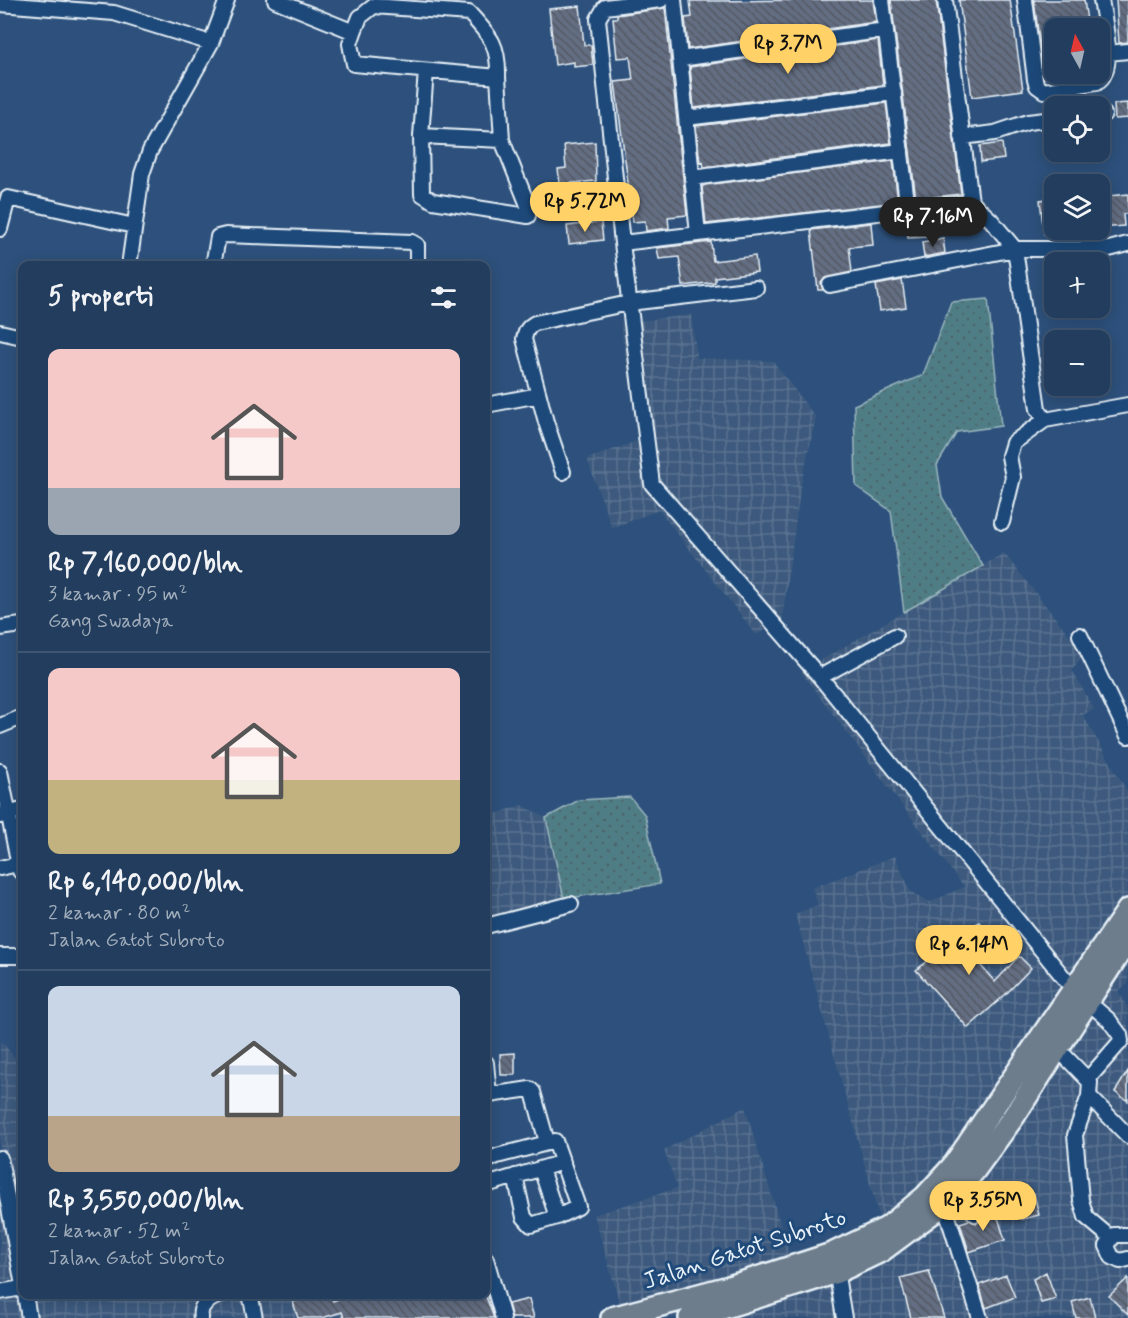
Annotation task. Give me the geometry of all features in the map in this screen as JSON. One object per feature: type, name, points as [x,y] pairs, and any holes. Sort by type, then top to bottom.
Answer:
[{"type":"highway","name":"Jalan Gatot Subroto","points":[[612,1318],[729,1287],[881,1251],[950,1197],[1014,1116],[1077,998],[1128,910]]},
{"type":"highway","name":"Jalan Gatot Subroto","points":[[1077,998],[1128,939]]},
{"type":"highway","name":"Jalan Gatot Subroto","points":[[690,1318],[834,1263],[887,1227],[925,1197],[954,1165],[1057,1035]]},
{"type":"street","points":[[130,261],[142,174],[150,151],[211,43],[227,0]]},
{"type":"street","points":[[275,0],[354,32]]},
{"type":"street","points":[[658,0],[605,8],[598,19],[622,243],[652,484],[820,677],[1077,998],[1109,1020],[1120,1035],[1121,1041],[1088,1079]]},
{"type":"street","points":[[674,0],[698,234]]},
{"type":"street","points":[[882,0],[908,210]]},
{"type":"street","points":[[945,0],[971,202],[991,220],[1015,249],[1038,410],[1045,420]]},
{"type":"street","points":[[1025,0],[1035,80],[1040,89],[1081,84]]},
{"type":"street","points":[[1101,0],[1103,18]]},
{"type":"street","points":[[0,4],[115,7],[211,43]]},
{"type":"street","points":[[426,71],[420,185],[427,200],[519,217],[528,216],[529,208],[502,140],[499,60],[494,42],[469,13],[374,6],[360,18],[350,44],[354,64],[498,77]]},
{"type":"street","points":[[680,58],[886,30]]},
{"type":"street","points":[[1110,53],[1128,51]]},
{"type":"street","points":[[686,118],[894,93]]},
{"type":"street","points":[[962,137],[995,133],[1028,122],[1044,120]]},
{"type":"street","points":[[422,136],[502,140]]},
{"type":"street","points":[[692,178],[901,151]]},
{"type":"street","points":[[0,229],[8,198],[134,226]]},
{"type":"street","points":[[622,243],[971,202]]},
{"type":"street","points":[[213,261],[215,243],[218,237],[226,235],[412,242],[417,245],[417,261]]},
{"type":"street","points":[[830,285],[1015,249],[1109,249],[1128,244]]},
{"type":"street","points":[[563,472],[524,339],[530,326],[629,303],[756,288]]},
{"type":"street","points":[[0,332],[18,336]]},
{"type":"street","points":[[490,404],[539,395]]},
{"type":"street","points":[[1002,522],[1013,477],[1009,456],[1013,443],[1045,420],[1128,405]]},
{"type":"street","points":[[0,628],[18,626]]},
{"type":"street","points":[[1080,635],[1128,736]]},
{"type":"street","points":[[820,677],[895,636]]},
{"type":"street","points":[[0,726],[18,719]]},
{"type":"street","points":[[0,771],[5,787],[4,816],[18,865]]},
{"type":"street","points":[[0,868],[18,868]]},
{"type":"street","points":[[490,925],[571,904]]},
{"type":"street","points":[[0,956],[18,957]]},
{"type":"street","points":[[1057,1035],[1088,1079],[1089,1096],[1075,1135],[1081,1200],[1086,1217],[1111,1238]]},
{"type":"street","points":[[490,1095],[530,1089],[547,1142]]},
{"type":"street","points":[[1089,1096],[1128,1136]]},
{"type":"street","points":[[490,1160],[547,1142],[555,1142],[558,1144],[579,1204],[574,1210],[557,1217],[535,1224],[527,1222],[514,1176]]},
{"type":"street","points":[[0,1158],[18,1258]]},
{"type":"street","points":[[490,1184],[563,1162]]},
{"type":"street","points":[[541,1169],[557,1217]]},
{"type":"street","points":[[950,1197],[975,1214]]},
{"type":"street","points":[[950,1197],[980,1318]]},
{"type":"street","points":[[1128,1235],[1118,1234],[1111,1238],[1107,1250],[1112,1257],[1120,1261],[1128,1259]]},
{"type":"street","points":[[834,1263],[844,1318]]},
{"type":"street","points":[[490,1273],[503,1318]]},
{"type":"street","points":[[0,1292],[18,1289]]},
{"type":"street","points":[[26,1299],[29,1318]]},
{"type":"street","points":[[201,1318],[201,1308],[210,1299]]},
{"type":"street","points":[[251,1299],[255,1318]]},
{"type":"shaded area","points":[[691,315],[697,358],[773,361],[816,418],[801,484],[782,620],[756,635],[659,510],[612,528],[587,459],[640,440],[620,323]]},
{"type":"shaded area","points":[[1004,553],[1085,655],[1072,670],[1094,709],[1083,715],[1128,793],[1128,984],[1118,991],[1128,1008],[1128,1318],[624,1318],[594,1215],[677,1188],[664,1150],[745,1107],[791,1260],[880,1220],[795,914],[818,905],[812,888],[895,856],[911,892],[930,902],[964,887],[801,672]]},
{"type":"shaded area","points":[[522,805],[546,818],[564,899],[490,919],[490,816]]},
{"type":"shaded area","points":[[0,1040],[18,1061],[18,1299],[490,1299],[490,1286],[499,1318],[0,1318]]},
{"type":"green space","points":[[988,299],[1001,426],[957,432],[937,465],[942,497],[983,566],[904,612],[891,511],[856,486],[854,405],[923,375],[951,302]]},
{"type":"green space","points":[[630,797],[645,815],[660,884],[564,899],[546,818],[579,800]]},
{"type":"building","points":[[873,0],[876,22],[688,49],[685,18],[692,17],[690,1]]},
{"type":"building","points":[[891,0],[936,0],[961,194],[916,199]]},
{"type":"building","points":[[959,0],[1010,0],[1023,90],[972,97]]},
{"type":"building","points":[[1034,0],[1084,0],[1087,18],[1044,18],[1044,78]]},
{"type":"building","points":[[1116,0],[1128,0],[1128,42],[1119,43]]},
{"type":"building","points":[[580,6],[584,45],[591,45],[593,65],[574,67],[574,62],[555,65],[549,9]]},
{"type":"building","points":[[665,8],[687,215],[668,217],[669,228],[646,231],[645,221],[633,222],[615,82],[633,80],[630,57],[617,58],[613,18],[617,18],[617,15]]},
{"type":"building","points":[[878,40],[883,85],[694,108],[690,67]]},
{"type":"building","points":[[886,103],[891,143],[704,167],[703,162],[700,163],[696,126]]},
{"type":"building","points":[[1128,103],[1128,118],[1115,119],[1114,104]]},
{"type":"building","points":[[595,142],[596,181],[560,184],[558,169],[566,168],[564,145]]},
{"type":"building","points":[[1002,143],[1004,159],[981,162],[980,146]]},
{"type":"building","points":[[893,161],[898,202],[706,224],[702,187],[705,185]]},
{"type":"building","points":[[1128,194],[1128,214],[1123,214],[1124,226],[1110,227],[1110,196]]},
{"type":"building","points":[[1044,199],[1044,234],[1040,200]]},
{"type":"building","points":[[926,216],[928,237],[908,238],[906,219]]},
{"type":"building","points":[[601,222],[603,240],[569,244],[567,226]]},
{"type":"building","points":[[871,223],[873,245],[849,247],[852,272],[825,278],[821,283],[823,290],[818,290],[811,230]]},
{"type":"building","points":[[943,238],[945,253],[924,257],[922,242]]},
{"type":"building","points":[[711,242],[713,261],[755,256],[757,272],[715,277],[715,282],[683,286],[679,257],[659,259],[657,248]]},
{"type":"building","points":[[902,280],[906,307],[880,311],[876,285]]},
{"type":"building","points":[[979,922],[996,941],[975,959],[995,982],[1019,956],[1031,968],[968,1028],[916,970]]},
{"type":"building","points":[[515,1053],[515,1075],[501,1075],[500,1054]]},
{"type":"building","points":[[1128,1071],[1128,1101],[1115,1092]]},
{"type":"building","points":[[1034,1194],[1039,1215],[1022,1219],[1017,1198]]},
{"type":"building","points":[[996,1211],[1005,1240],[969,1252],[960,1223],[969,1220],[977,1223],[984,1215]]},
{"type":"building","points":[[929,1271],[944,1318],[911,1318],[900,1278]]},
{"type":"building","points":[[1046,1272],[1056,1299],[1041,1303],[1033,1279]]},
{"type":"building","points":[[1006,1275],[1015,1297],[986,1308],[979,1285]]},
{"type":"building","points":[[1128,1278],[1128,1315],[1109,1296]]},
{"type":"building","points":[[1090,1297],[1095,1318],[1076,1318],[1072,1302]]},
{"type":"building","points":[[302,1299],[332,1299],[333,1301],[338,1299],[487,1299],[494,1318],[344,1318],[342,1312],[322,1318],[298,1318],[293,1302]]},
{"type":"building","points":[[529,1299],[534,1318],[512,1318],[508,1304]]}]
